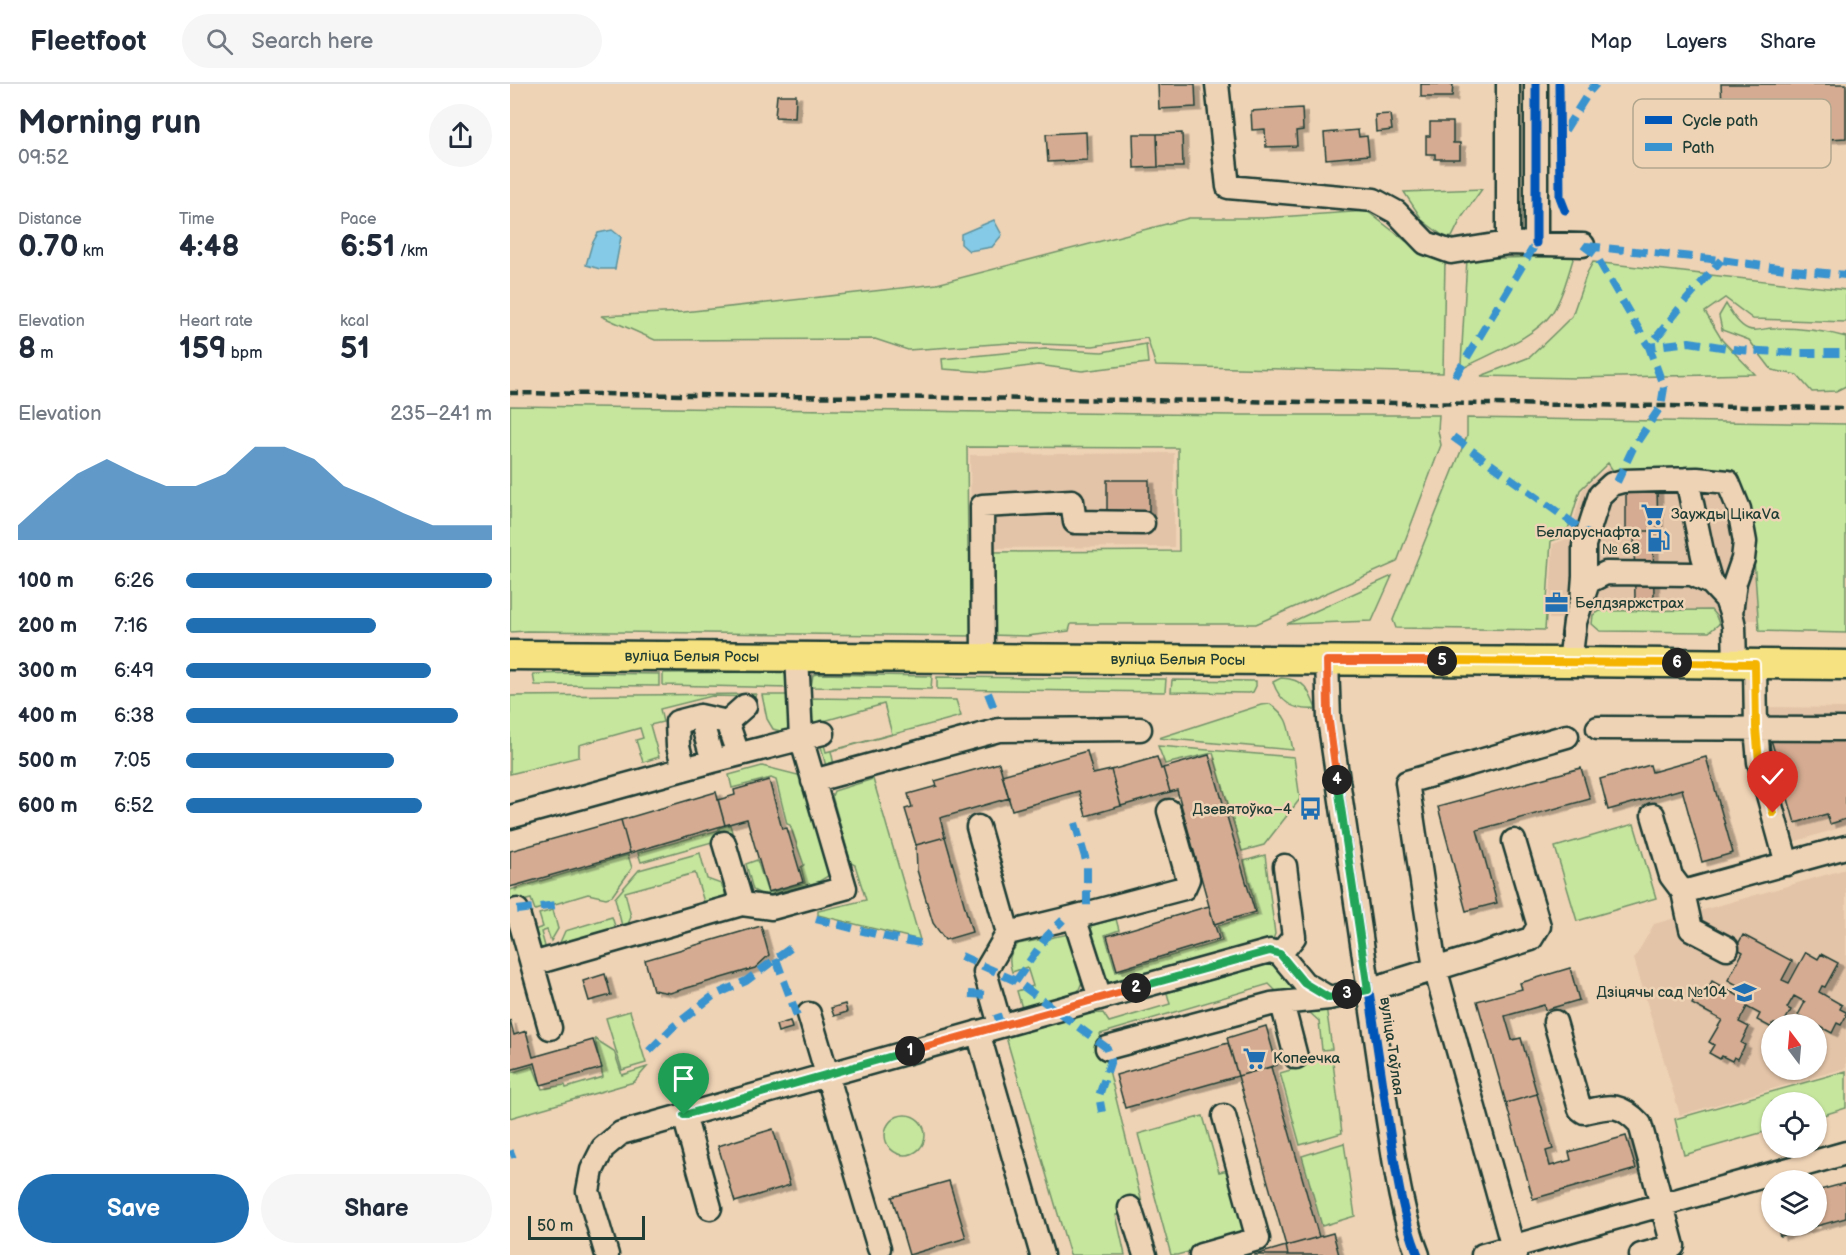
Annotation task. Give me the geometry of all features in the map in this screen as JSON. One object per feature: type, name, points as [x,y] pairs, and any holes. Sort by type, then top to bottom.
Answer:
[{"type":"main road","name":"вуліца Белыя Росы","points":[[510,655],[1846,665]]},
{"type":"street","points":[[1217,84],[1228,187],[1374,200],[1396,212],[1426,243],[1451,252],[1508,243],[1583,245]]},
{"type":"street","points":[[1508,84],[1508,243]]},
{"type":"street","points":[[1536,84],[1536,243]]},
{"type":"street","points":[[1687,479],[1711,583]]},
{"type":"street","points":[[1581,602],[1584,545],[1600,495],[1612,484],[1623,481],[1687,479],[1728,482],[1739,508],[1746,542],[1735,582],[1731,613]]},
{"type":"street","points":[[983,657],[982,506],[1072,501],[1075,522],[1143,523]]},
{"type":"street","points":[[1570,662],[1575,622],[1588,582],[1606,573],[1692,574],[1711,583],[1726,599],[1745,664],[1756,728],[1759,762],[1786,864]]},
{"type":"street","points":[[532,964],[741,904],[772,908],[845,888],[801,738],[797,656]]},
{"type":"street","name":"вуліца Таўлая","points":[[1327,661],[1328,714],[1368,990],[1398,1185],[1418,1255]]},
{"type":"street","points":[[728,722],[745,706]]},
{"type":"street","points":[[684,769],[678,746],[677,722],[700,716],[728,722]]},
{"type":"street","points":[[700,716],[713,761]]},
{"type":"street","points":[[728,722],[738,754]]},
{"type":"street","points":[[1598,728],[1843,729]]},
{"type":"street","points":[[813,781],[999,730],[1140,729]]},
{"type":"street","points":[[510,817],[823,733]]},
{"type":"street","points":[[1514,1251],[1435,968],[1407,782],[1567,736]]},
{"type":"street","points":[[678,746],[706,738]]},
{"type":"street","points":[[997,1014],[985,972],[1008,933],[1184,888],[1188,879],[1169,811]]},
{"type":"street","points":[[1653,814],[1671,876],[1683,892],[1691,928],[1727,948]]},
{"type":"street","points":[[978,827],[1008,933]]},
{"type":"street","points":[[1107,1048],[1270,1004],[1329,998],[1368,990],[1531,939],[1539,926],[1514,841]]},
{"type":"street","points":[[724,843],[741,904]]},
{"type":"street","points":[[1683,892],[1846,847]]},
{"type":"street","points":[[1280,954],[1294,937],[1285,866]]},
{"type":"street","points":[[517,910],[550,1028]]},
{"type":"street","points":[[1074,917],[1100,998]]},
{"type":"street","points":[[607,1255],[588,1191],[592,1170],[603,1148],[621,1133],[1270,951],[1280,954],[1304,983],[1329,998]]},
{"type":"street","points":[[1282,1003],[1296,1057]]},
{"type":"street","points":[[809,1014],[879,1248]]},
{"type":"street","points":[[1555,1022],[1580,1109],[1584,1112],[1613,1106],[1629,1113],[1640,1124],[1672,1246],[1641,1255]]},
{"type":"street","points":[[978,1032],[1042,1255]]},
{"type":"street","points":[[684,1115],[710,1208]]},
{"type":"street","points":[[1201,1255],[1258,1239],[1224,1116]]},
{"type":"street","points":[[1484,1255],[1514,1251],[1662,1205],[1846,1153]]},
{"type":"street","points":[[1130,1208],[1145,1255]]},
{"type":"shaded area","points":[[1174,453],[1174,547],[971,548],[970,455]]},
{"type":"shaded area","name":"Беларуснафта № 68","points":[[1609,467],[1614,472],[1746,491],[1760,620],[1549,619],[1553,544],[1569,538],[1583,489]]},
{"type":"shaded area","points":[[1763,707],[1846,708],[1846,826],[1793,842],[1762,737]]},
{"type":"shaded area","name":"Дзіцячы сад №104","points":[[1846,869],[1846,1068],[1827,1073],[1827,1014],[1761,1014],[1761,1080],[1804,1080],[1680,1115],[1634,959],[1654,924]]},
{"type":"green space","points":[[1482,189],[1462,217],[1452,237],[1446,238],[1423,221],[1404,192]]},
{"type":"green space","points":[[1367,211],[1406,241],[1445,259],[1443,373],[1156,366],[1147,338],[1093,346],[1010,343],[908,350],[875,339],[655,340],[601,316],[684,312],[937,284],[1189,218],[1263,218]]},
{"type":"green space","points":[[1574,256],[1559,300],[1544,322],[1524,337],[1500,350],[1465,367],[1461,364],[1467,259]]},
{"type":"green space","points":[[1593,262],[1846,290],[1846,322],[1753,319],[1725,298],[1705,312],[1722,340],[1755,374],[1574,378],[1481,376],[1530,357],[1572,316]]},
{"type":"green space","points":[[1726,304],[1738,321],[1751,330],[1802,329],[1846,337],[1846,386],[1836,391],[1812,392],[1797,375],[1772,370],[1749,340],[1722,330],[1719,316]]},
{"type":"green space","points":[[1146,344],[1148,363],[1082,371],[1038,365],[985,372],[943,369],[942,359],[1045,349],[1102,352]]},
{"type":"green space","points":[[510,406],[1235,415],[1439,415],[1438,431],[1441,445],[1397,562],[1256,624],[1071,624],[1069,631],[1027,636],[990,635],[990,552],[1179,551],[1178,448],[967,447],[968,551],[977,552],[976,636],[510,632]]},
{"type":"green space","points":[[1467,418],[1846,424],[1846,633],[1759,631],[1752,530],[1740,488],[1617,477],[1608,463],[1580,490],[1566,536],[1551,541],[1545,630],[1396,628],[1393,620],[1467,436]]},
{"type":"green space","points":[[1392,576],[1372,621],[1287,624]]},
{"type":"green space","points":[[1711,610],[1719,624],[1709,632],[1600,631],[1592,624],[1593,615],[1600,611]]},
{"type":"green space","points":[[782,672],[792,679],[790,688],[663,685],[664,673]]},
{"type":"green space","points":[[533,674],[659,674],[659,686],[535,685]]},
{"type":"green space","points":[[813,675],[932,676],[931,689],[811,687]]},
{"type":"green space","points":[[937,677],[1166,679],[1165,692],[937,689]]},
{"type":"green space","points":[[1281,678],[1301,683],[1311,696],[1316,709],[1301,709],[1284,700],[1273,682]]},
{"type":"green space","points":[[1172,680],[1256,681],[1256,686],[1253,692],[1249,693],[1171,692]]},
{"type":"green space","points":[[756,694],[755,697],[712,696],[660,709],[663,722],[650,725],[659,757],[643,762],[636,740],[643,738],[640,728],[579,745],[579,757],[510,774],[510,696]]},
{"type":"green space","points":[[762,695],[795,695],[789,728],[780,731],[773,729],[767,719]]},
{"type":"green space","points":[[811,698],[956,700],[961,716],[831,751],[834,765],[826,767],[820,742],[823,741],[826,752],[892,734],[884,704],[817,723],[811,721],[807,700]]},
{"type":"green space","points":[[1270,704],[1285,718],[1293,750],[1159,738],[1261,705]]},
{"type":"green space","points":[[1158,746],[1294,757],[1300,799],[1264,845],[1242,851],[1213,753],[1165,764]]},
{"type":"green space","points":[[762,766],[802,776],[829,865],[828,876],[818,882],[765,896],[753,890],[746,864],[757,860],[768,893],[805,883],[801,867],[804,865],[790,825],[787,824],[776,780],[771,778],[732,788],[729,775]]},
{"type":"green space","points":[[873,779],[920,940],[818,915],[818,911],[866,900],[855,865],[851,863],[832,796],[834,791]]},
{"type":"green space","points":[[1634,824],[1656,898],[1577,921],[1555,847]]},
{"type":"green space","points":[[730,825],[732,832],[730,837],[641,862],[638,853]]},
{"type":"green space","points":[[700,853],[707,879],[721,884],[725,892],[725,900],[704,902],[695,873],[625,892],[631,917],[628,924],[622,926],[615,898],[639,870]]},
{"type":"green space","points":[[628,855],[632,868],[612,896],[606,898],[588,894],[535,910],[531,899],[510,904],[510,890]]},
{"type":"green space","points":[[1265,855],[1275,934],[1272,942],[1106,987],[1086,927],[1116,919],[1119,930],[1105,935],[1116,972],[1222,941],[1218,926],[1257,914],[1244,861]]},
{"type":"green space","points":[[553,910],[558,929],[551,941],[547,930],[541,932],[546,950],[535,953],[529,937],[537,929],[543,927],[539,914]]},
{"type":"green space","points":[[612,917],[616,929],[558,947],[565,931]]},
{"type":"green space","points":[[1069,934],[1083,980],[1077,994],[1022,1008],[1017,991],[1033,986],[1027,967],[1012,972],[1010,957],[1013,951],[1018,944]]},
{"type":"green space","points":[[1272,962],[1301,990],[1281,996],[1269,984],[1100,1034],[1143,1207],[1116,1215],[1125,1255],[1070,1255],[1006,1037],[1085,1014],[1103,1013],[1109,1022],[1170,1004],[1167,993]]},
{"type":"green space","points":[[1326,1006],[1332,1049],[1322,1050],[1319,1021],[1309,1012]]},
{"type":"green space","points":[[630,1011],[646,1063],[622,1070],[606,1018]]},
{"type":"green space","points":[[595,1039],[614,1051],[622,1075],[647,1067],[634,1082],[510,1118],[510,1073],[533,1066],[542,1089],[565,1085],[566,1088],[603,1077]]},
{"type":"green space","points":[[1332,1055],[1342,1133],[1300,1145],[1280,1073],[1305,1066],[1304,1059]]},
{"type":"green space","points":[[1846,1071],[1846,1108],[1827,1114],[1827,1092],[1771,1092],[1814,1080],[1827,1080],[1827,1076]]},
{"type":"green space","points":[[1761,1095],[1761,1133],[1684,1155],[1675,1119]]},
{"type":"green space","points":[[905,1115],[913,1116],[919,1121],[924,1127],[924,1143],[919,1149],[913,1154],[905,1155],[897,1154],[891,1149],[886,1143],[885,1135],[886,1127],[891,1121],[897,1116]]},
{"type":"green space","points":[[1203,1116],[1219,1172],[1237,1168],[1255,1234],[1171,1255],[1138,1134]]},
{"type":"green space","points":[[1344,1143],[1355,1216],[1322,1226],[1302,1156]]},
{"type":"water","points":[[994,220],[1002,235],[992,247],[969,251],[961,244],[961,234]]},
{"type":"water","points":[[612,230],[621,237],[615,269],[600,269],[586,265],[598,233]]},
{"type":"building","points":[[1158,84],[1195,84],[1196,107],[1159,109]]},
{"type":"building","points":[[1421,84],[1453,84],[1452,97],[1421,97]]},
{"type":"building","points":[[1721,84],[1846,84],[1846,138],[1831,139],[1831,99],[1722,99]]},
{"type":"building","points":[[777,95],[796,95],[795,118],[775,117]]},
{"type":"building","points":[[1302,108],[1303,130],[1296,131],[1297,146],[1266,147],[1265,129],[1252,130],[1251,111]]},
{"type":"building","points":[[1390,114],[1392,130],[1376,132],[1375,115]]},
{"type":"building","points":[[1430,122],[1453,122],[1453,143],[1460,143],[1460,159],[1435,159],[1435,154],[1426,154],[1426,136],[1430,136]]},
{"type":"building","points":[[1358,130],[1359,137],[1367,136],[1369,155],[1326,159],[1324,133]]},
{"type":"building","points":[[1086,132],[1087,160],[1048,162],[1046,134]]},
{"type":"building","points":[[1182,133],[1183,167],[1158,167],[1157,134]]},
{"type":"building","points":[[1133,134],[1157,134],[1158,167],[1134,168]]},
{"type":"building","points":[[1107,480],[1149,480],[1149,511],[1107,510]]},
{"type":"building","points":[[1657,489],[1658,531],[1626,531],[1626,490]]},
{"type":"building","points":[[1634,531],[1653,531],[1654,600],[1635,600]]},
{"type":"building","points":[[1770,736],[1846,736],[1846,819],[1830,824],[1827,814],[1795,823]]},
{"type":"building","points":[[1087,751],[1093,774],[1111,770],[1121,806],[1086,816],[1079,791],[1012,810],[1002,775]]},
{"type":"building","points":[[1209,755],[1255,912],[1214,924],[1177,790],[1170,792],[1163,768]]},
{"type":"building","points":[[1157,757],[1170,792],[1121,806],[1111,770]]},
{"type":"building","points":[[1706,757],[1733,853],[1702,862],[1682,789],[1608,810],[1600,779],[1650,765],[1652,772]]},
{"type":"building","points":[[999,763],[1009,798],[940,818],[945,837],[916,845],[905,809],[912,807],[908,794],[937,786],[935,781]]},
{"type":"building","points":[[1581,768],[1590,799],[1477,830],[1497,903],[1466,911],[1438,807]]},
{"type":"building","points":[[769,780],[782,829],[787,828],[803,882],[768,892],[747,819],[725,825],[718,800],[735,795],[734,790]]},
{"type":"building","points":[[716,792],[725,825],[630,853],[621,820]]},
{"type":"building","points":[[621,820],[630,853],[510,887],[510,851]]},
{"type":"building","points":[[945,837],[972,932],[945,940],[933,923],[917,870],[916,845]]},
{"type":"building","points":[[1209,906],[1219,939],[1117,970],[1107,936]]},
{"type":"building","points":[[761,926],[769,955],[755,968],[670,993],[653,990],[645,960]]},
{"type":"building","points":[[1743,935],[1792,961],[1782,980],[1789,983],[1806,952],[1818,959],[1821,954],[1838,963],[1825,987],[1822,986],[1819,992],[1842,1005],[1840,1009],[1846,1012],[1846,1016],[1841,1025],[1837,1023],[1832,1033],[1827,1030],[1827,1014],[1799,1014],[1805,1002],[1794,996],[1787,1008],[1791,1010],[1789,1014],[1761,1014],[1761,1022],[1757,1020],[1760,1014],[1747,1007],[1739,1022],[1749,1027],[1741,1043],[1745,1045],[1738,1059],[1734,1057],[1732,1061],[1722,1056],[1720,1059],[1709,1053],[1714,1045],[1709,1042],[1722,1020],[1692,1004],[1699,992],[1705,994],[1712,981],[1742,998],[1746,990],[1728,980],[1743,952],[1736,948]]},
{"type":"building","points":[[1570,968],[1579,1000],[1545,1010],[1544,1005],[1505,1016],[1512,1040],[1521,1038],[1537,1094],[1506,1103],[1477,1001],[1522,989],[1520,983]]},
{"type":"building","points":[[605,974],[611,995],[589,1001],[583,981]]},
{"type":"building","points":[[845,1004],[847,1012],[834,1016],[831,1008]]},
{"type":"building","points":[[510,1020],[514,1035],[526,1031],[533,1057],[593,1040],[602,1068],[541,1085],[535,1063],[510,1070]]},
{"type":"building","points":[[790,1021],[792,1028],[778,1032],[776,1025]]},
{"type":"building","points":[[1266,1026],[1277,1065],[1238,1076],[1227,1038]]},
{"type":"building","points":[[1228,1043],[1238,1076],[1125,1108],[1116,1075]]},
{"type":"building","points":[[1271,1067],[1319,1237],[1286,1246],[1238,1076]]},
{"type":"building","points":[[1537,1094],[1553,1149],[1546,1151],[1550,1166],[1571,1160],[1569,1152],[1626,1136],[1636,1169],[1533,1199],[1506,1103]]},
{"type":"building","points":[[773,1129],[790,1185],[735,1202],[718,1146]]},
{"type":"building","points":[[949,1181],[966,1238],[909,1255],[892,1197]]},
{"type":"building","points":[[1846,1183],[1846,1218],[1827,1223],[1827,1188]]},
{"type":"building","points":[[1333,1233],[1339,1255],[1288,1255],[1286,1246]]},
{"type":"building","points":[[1286,1246],[1288,1255],[1255,1255]]},
{"type":"railway","points":[[510,393],[1846,408]]},
{"type":"marked path","points":[[1565,130],[1596,84]]},
{"type":"marked path","points":[[1455,377],[1536,243]]},
{"type":"marked path","points":[[1583,245],[1595,254],[1649,347],[1689,342],[1740,350],[1846,353]]},
{"type":"marked path","points":[[1586,246],[1846,275]]},
{"type":"marked path","points":[[1617,482],[1633,448],[1661,406],[1664,388],[1649,347],[1721,260]]},
{"type":"marked path","points":[[1453,437],[1588,534]]},
{"type":"marked path","points":[[988,693],[994,708]]},
{"type":"marked path","points":[[1075,823],[1087,864],[1087,913]]},
{"type":"marked path","points":[[517,910],[556,905]]},
{"type":"marked path","points":[[816,919],[925,944]]},
{"type":"marked path","points":[[1016,981],[1047,936],[1063,920]]},
{"type":"marked path","points":[[649,1051],[673,1027],[713,996],[746,981],[796,944]]},
{"type":"marked path","points":[[961,956],[1016,981],[1107,1048],[1111,1060],[1099,1096],[1102,1112]]},
{"type":"marked path","points":[[776,959],[797,1016]]},
{"type":"marked path","points":[[969,994],[991,995]]},
{"type":"marked path","points":[[997,1014],[1001,1026]]},
{"type":"marked path","points":[[510,1155],[515,1153]]},
{"type":"cycle path","points":[[1536,84],[1536,243]]},
{"type":"cycle path","points":[[1559,84],[1560,197],[1565,210]]},
{"type":"cycle path","points":[[1327,661],[1329,719],[1388,1120],[1403,1205],[1418,1255]]},
{"type":"place","name":"Заужды ЦікаVа","points":[[1653,514]]},
{"type":"place","name":"Беларуснафта № 68","points":[[1658,541]]},
{"type":"place","name":"Белдзяржстрах","points":[[1557,603]]},
{"type":"place","name":"Дзевятоўка–4","points":[[1310,809]]},
{"type":"place","name":"Дзіцячы сад №104","points":[[1745,992]]},
{"type":"place","name":"Копеечка","points":[[1255,1058]]},
{"type":"route","points":[[684,1115],[1270,951],[1280,954],[1304,983],[1329,998],[1368,990],[1328,714],[1327,661],[1755,664],[1759,762],[1773,813]]}]
